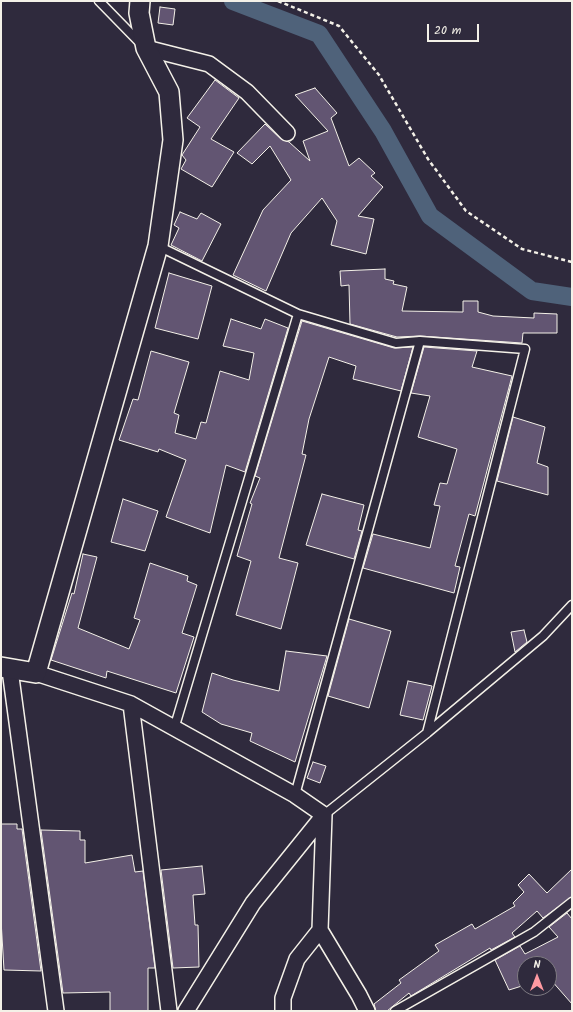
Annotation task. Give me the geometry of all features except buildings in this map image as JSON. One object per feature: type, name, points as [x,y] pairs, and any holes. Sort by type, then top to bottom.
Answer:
[{"type":"street","points":[[36,673],[158,246],[173,140],[168,92],[146,48],[139,13],[140,1]]},
{"type":"street","points":[[146,48],[209,64],[247,92],[286,133]]},
{"type":"street","points":[[56,1011],[5,669],[36,673],[131,704],[295,795],[324,815]]},
{"type":"street","points":[[131,704],[169,1011]]},
{"type":"street","points":[[324,815],[320,930],[367,1011]]},
{"type":"street","points":[[186,1011],[253,903],[324,815]]},
{"type":"street","points":[[283,1011],[283,998],[297,959],[320,930]]},
{"type":"lane","points":[[99,1],[146,48]]},
{"type":"lane","points":[[158,246],[298,314],[396,343],[420,342],[525,349],[427,733]]},
{"type":"lane","points":[[174,729],[298,314]]},
{"type":"lane","points":[[295,795],[420,342]]},
{"type":"lane","points":[[324,815],[427,733],[543,636],[572,605]]},
{"type":"lane","points":[[395,1011],[534,932],[572,902]]},
{"type":"path","points":[[278,1],[339,26],[380,75],[428,159],[466,211],[522,250],[572,262]]},
{"type":"waterway","points":[[233,1],[319,34],[383,131],[430,216],[532,291],[572,297]]}]
